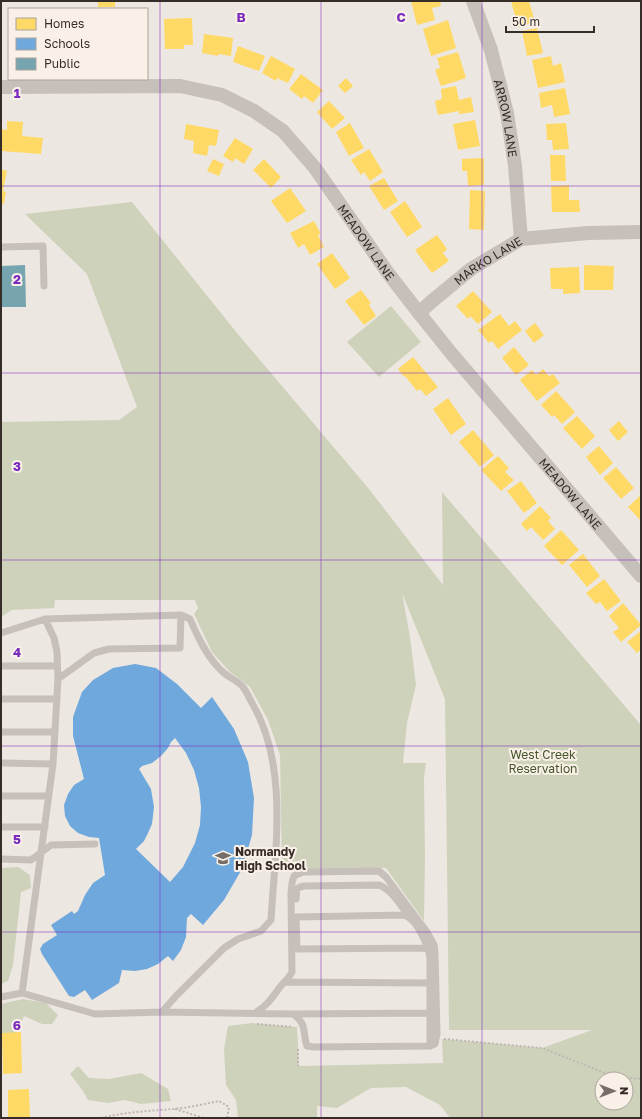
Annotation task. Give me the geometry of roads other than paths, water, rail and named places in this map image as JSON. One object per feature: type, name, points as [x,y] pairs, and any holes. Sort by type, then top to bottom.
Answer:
[{"type":"street","name":"ARROW LANE","points":[[473,1],[491,50],[507,113],[515,166],[521,239]]},
{"type":"street","name":"MEADOW LANE","points":[[1,87],[180,86],[222,95],[254,111],[282,131],[315,168],[388,273],[456,359],[641,576]]},
{"type":"street","name":"MARKO LANE","points":[[419,313],[471,269],[521,239],[588,233],[641,232]]},
{"type":"lane","points":[[1,247],[43,246],[44,286]]},
{"type":"lane","points":[[58,679],[94,653],[109,649],[180,648],[181,615]]},
{"type":"lane","points":[[1,633],[45,619],[181,615],[190,619],[198,638],[215,663],[223,672],[243,686],[260,716],[269,741],[276,786],[276,845],[271,920],[261,931],[238,939],[224,948],[162,1012]]},
{"type":"lane","points":[[22,993],[49,796],[55,732],[58,679],[57,652],[54,638],[45,619]]},
{"type":"lane","points":[[1,666],[57,666]]},
{"type":"lane","points":[[1,699],[57,699]]},
{"type":"lane","points":[[1,732],[55,732]]},
{"type":"lane","points":[[1,763],[53,764]]},
{"type":"lane","points":[[1,796],[49,796]]},
{"type":"lane","points":[[1,827],[45,827]]},
{"type":"lane","points":[[1,859],[31,860],[51,845],[95,844]]},
{"type":"lane","points":[[252,1013],[265,1007],[292,972],[291,893],[294,876],[303,872],[379,871],[386,877],[418,919],[434,945],[435,1044],[430,1046],[307,1046],[301,1041],[305,1029],[298,1017],[294,1014]]},
{"type":"lane","points":[[428,948],[297,948],[296,892],[300,887],[304,886],[379,885],[384,887],[409,916],[420,932],[428,948],[430,958],[430,1046]]},
{"type":"lane","points":[[296,917],[409,916]]},
{"type":"lane","points":[[285,982],[430,983]]},
{"type":"lane","points":[[1,997],[22,993],[95,1014],[162,1012],[294,1014],[430,1013]]},
{"type":"place","name":"Normandy High School","points":[[223,858]]},
{"type":"park label","name":"West Creek Reservation","points":[[543,761]]}]
